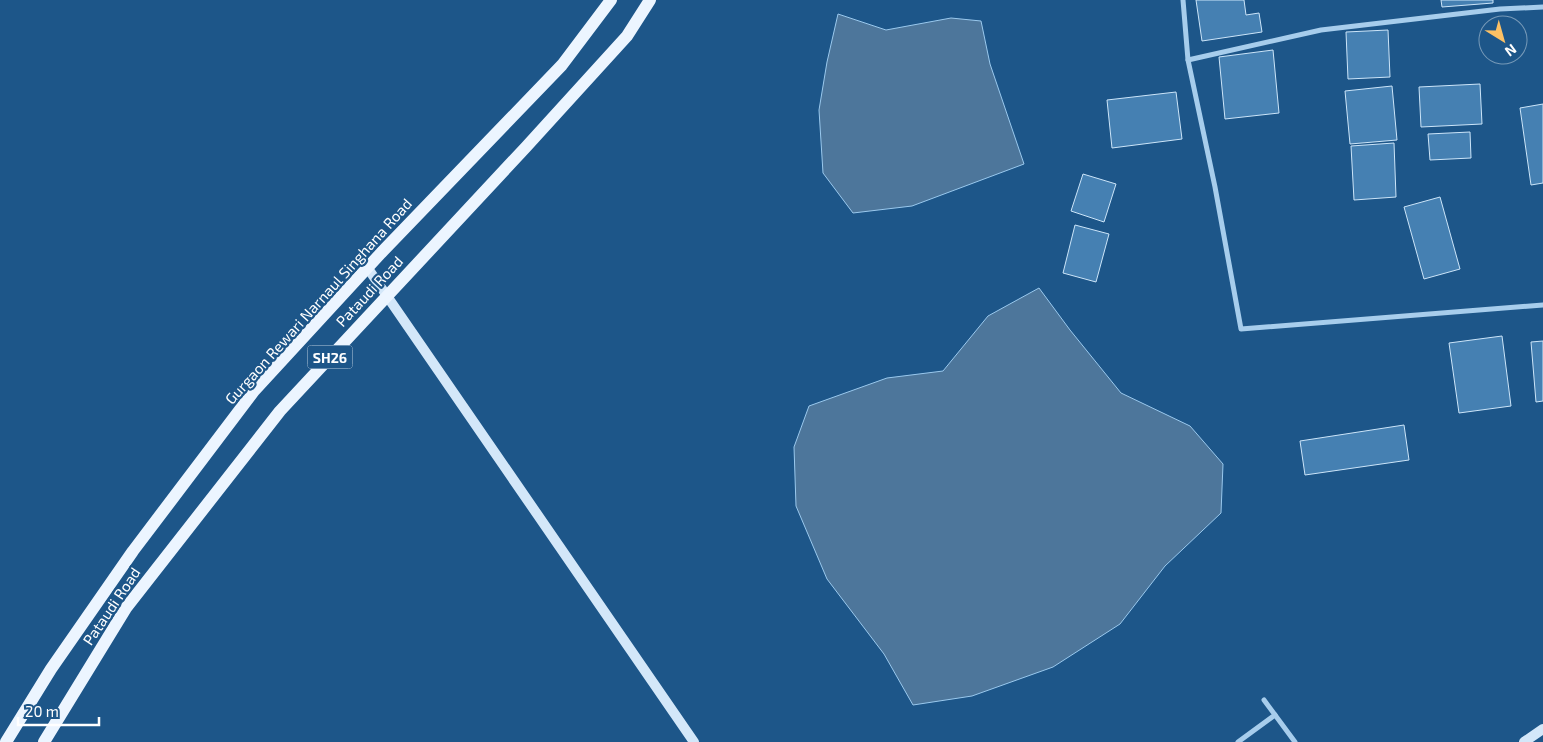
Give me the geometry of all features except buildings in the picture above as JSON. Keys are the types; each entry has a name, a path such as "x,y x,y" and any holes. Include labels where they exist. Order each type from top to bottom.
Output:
{"main road":[{"name":"Gurgaon Rewari Narnaul Singhana Road","path":"6,742 51,669 133,551 254,391 367,267 562,65 611,0"},
{"name":"Pataudi Road","path":"44,742 126,608 280,411 526,148 626,36 650,0"}],"street":[{"path":"1182,0 1188,60 1215,188 1241,329 1543,305"},
{"path":"1188,60 1321,30 1500,9 1543,7"},
{"path":"367,267 694,742"},
{"path":"1264,700 1295,742"},
{"path":"1238,742 1275,715"},
{"path":"1524,742 1543,729"}],"water":[{"path":"838,14 886,30 951,18 981,21 990,64 1024,164 912,206 853,213 823,173 819,110"},
{"path":"1039,288 1121,393 1190,426 1223,464 1221,513 1165,566 1120,624 1053,667 972,696 913,705 884,654 827,579 796,506 794,447 809,406 887,378 943,371 988,316"}]}
